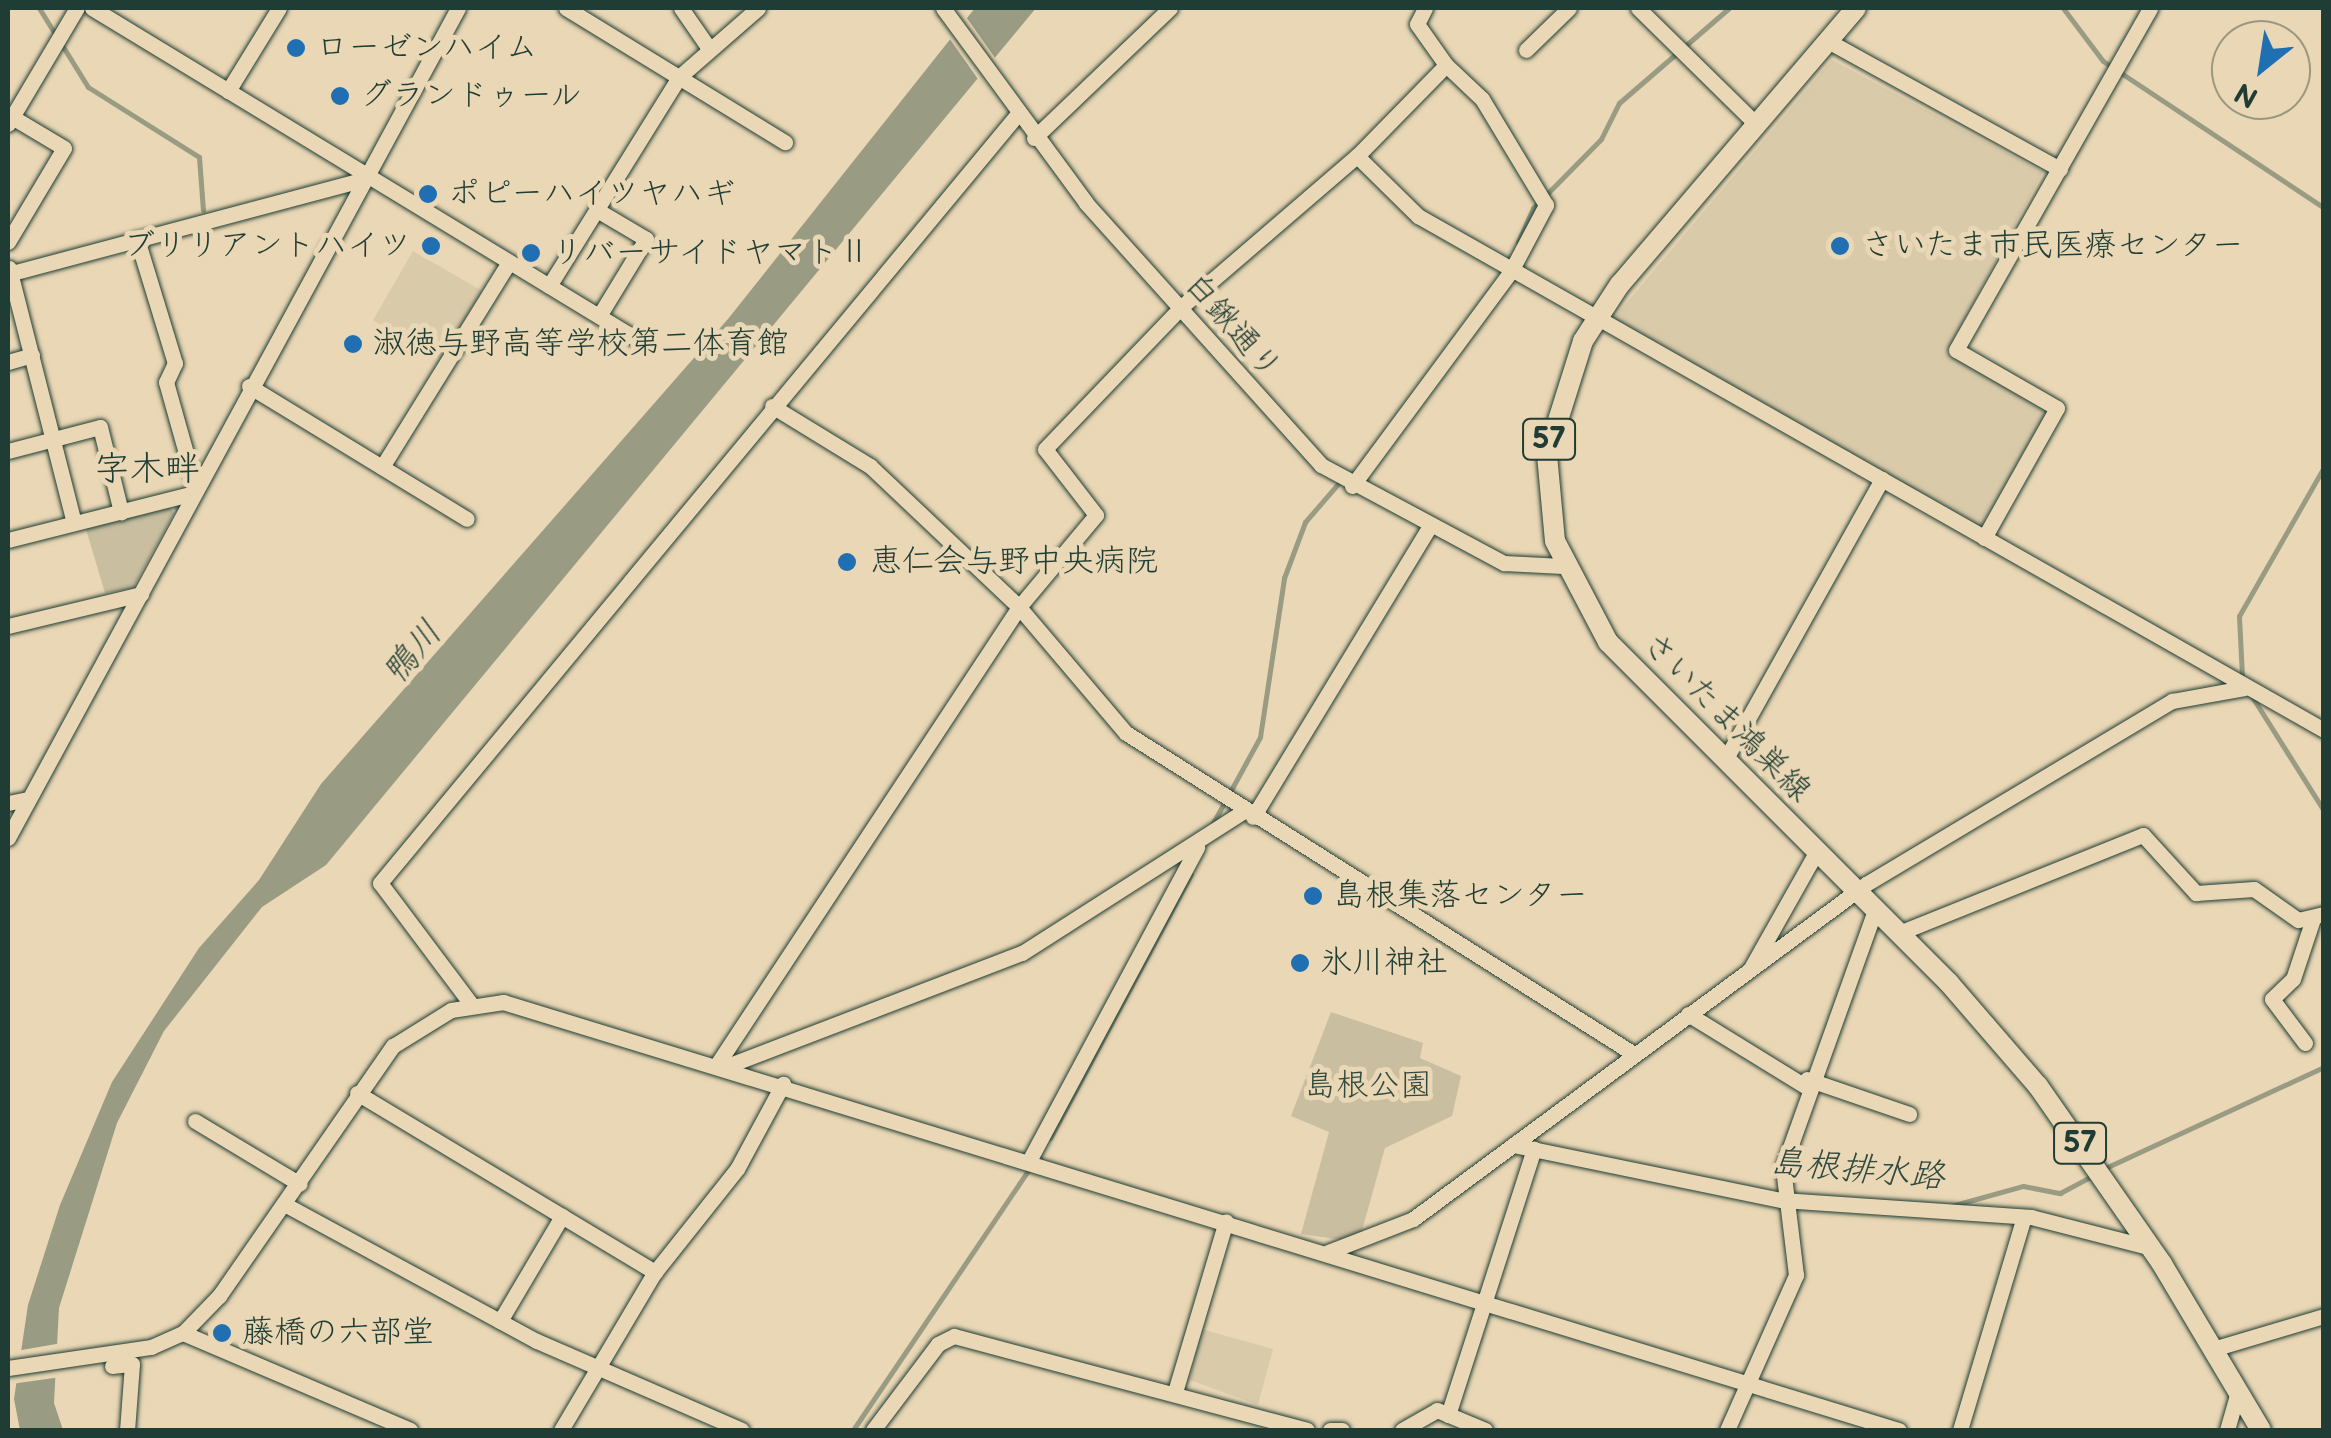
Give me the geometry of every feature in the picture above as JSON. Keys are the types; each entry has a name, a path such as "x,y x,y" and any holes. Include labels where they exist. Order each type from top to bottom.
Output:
{"main road":[{"name":"さいたま鴻巣線","path":"1856,8 1596,318 1560,392 1547,455 1546,505 1564,566 1608,642 1899,933 2038,1086 2152,1248 2261,1430"}],"street":[{"path":"8,242 64,148 10,116 78,8"},
{"path":"92,8 363,178 638,340"},
{"path":"228,91 279,8"},
{"path":"8,838 249,386 458,8"},
{"path":"566,8 785,142"},
{"path":"681,8 708,46"},
{"path":"549,286 679,77 708,46 758,8"},
{"name":"白鍬通り","path":"943,8 1034,138 1180,308 1345,481 1504,564 1564,566"},
{"path":"1034,138 1170,8"},
{"path":"1345,481 1511,271 1546,205 1482,99 1446,65 1417,24 1424,8"},
{"path":"1526,50 1569,8"},
{"path":"1638,8 1758,126"},
{"path":"1984,538 2057,408 1956,350 2150,8"},
{"path":"1828,41 2060,169"},
{"path":"723,1065 1019,607 1096,515 1044,450 1180,308 1357,156 1446,65"},
{"path":"471,1004 380,884 1014,110"},
{"path":"1357,156 1418,216 2324,730"},
{"path":"74,524 9,270 363,178"},
{"path":"597,210 646,239 599,316"},
{"path":"137,239 175,363 166,382 195,491"},
{"path":"382,468 510,262"},
{"path":"8,362 32,355"},
{"path":"249,386 467,519"},
{"path":"772,406 870,466 1019,607 1126,733 1248,814 1634,1054"},
{"path":"8,451 100,427 121,512"},
{"path":"1725,760 1882,479"},
{"path":"8,540 195,491"},
{"path":"723,1065 992,967 1248,814 1428,526"},
{"path":"8,626 141,594"},
{"path":"1325,1253 1379,1239 1855,891 2172,701 2244,688"},
{"path":"8,803 28,799"},
{"path":"1899,933 2143,835 2187,889 2254,889 2298,920 2318,916"},
{"path":"1030,1159 1199,844"},
{"path":"1751,968 1816,851"},
{"path":"1726,1430 1796,1275 1782,1193 1806,1083 1875,910"},
{"path":"2305,1043 2272,999 2293,979 2318,916"},
{"path":"108,1360 183,1333 286,1205 357,1093 405,1035 471,1004 525,1006 1899,1430"},
{"path":"1688,1014 1806,1083 1909,1114"},
{"path":"561,1430 654,1272 736,1169 783,1084"},
{"path":"357,1093 654,1272"},
{"path":"196,1121 300,1184"},
{"path":"1513,1144 1782,1193 2024,1217 2152,1248"},
{"path":"1448,1415 1534,1149"},
{"path":"286,1205 500,1321 596,1368 742,1430"},
{"path":"500,1321 562,1216"},
{"path":"1960,1430 2024,1217"},
{"path":"1175,1392 1226,1222"},
{"path":"2213,1350 2324,1316"},
{"path":"183,1333 410,1430"},
{"path":"873,1430 938,1344 954,1336 1306,1430"},
{"path":"8,1368 108,1360 132,1364 127,1430"},
{"path":"2226,1430 2238,1392"},
{"path":"1402,1430 1420,1416 1448,1415 1485,1430"},
{"path":"1330,1430 1342,1430"}],"shaded area":[{"path":"975,8 1036,8 326,865 262,907 164,1031 117,1123 59,1308 54,1403 63,1430 20,1430 14,1399 28,1305 60,1205 112,1082 199,948 259,880 321,784 728,319"},
{"name":"さいたま市民医療センター","path":"1832,60 2043,172 1947,352 2049,411 1980,528 1613,319"},
{"path":"413,251 483,292 443,361 373,320"},
{"path":"1201,1329 1273,1349 1258,1405 1190,1380"}],"green space":[{"path":"167,504 174,513 133,588 105,593 85,526"},
{"name":"島根公園","path":"1331,1012 1423,1043 1420,1058 1461,1076 1452,1116 1385,1148 1361,1234 1343,1240 1301,1234 1329,1132 1291,1116"}],"pier":[{"path":"964,14 998,62 980,82 947,35"},
{"path":"62,1343 61,1377 11,1384 16,1351"}],"waterway":[{"path":"39,8 88,87 199,157 203,210"},
{"path":"1518,242 1533,208 1601,139 1619,103 1729,8"},
{"name":"島根排水路","path":"2063,8 2103,61 2324,208"},
{"name":"島根排水路","path":"2242,676 2239,616 2324,467"},
{"path":"1213,823 1260,737 1284,578 1305,522 1343,478"},
{"name":"島根排水路","path":"2251,695 2324,811"},
{"path":"1050,1138 1191,874"},
{"name":"島根排水路","path":"2101,1170 2324,1067"},
{"path":"853,1430 1030,1168"},
{"name":"島根排水路","path":"1951,1206 2023,1186 2060,1193 2092,1176"}],"place":[{"name":"ローゼンハイム","path":"296,48"},
{"name":"グランドゥール","path":"340,96"},
{"name":"ポピーハイツヤハギ","path":"428,194"},
{"name":"ブリリアントハイツ","path":"431,246"},
{"name":"さいたま市民医療センター","path":"1840,246"},
{"name":"リバーサイドヤマトⅡ","path":"531,253"},
{"name":"淑徳与野高等学校第二体育館","path":"353,344"},
{"name":"恵仁会与野中央病院","path":"847,562"},
{"name":"島根集落センター","path":"1313,896"},
{"name":"氷川神社","path":"1300,963"},
{"name":"藤橋の六部堂","path":"222,1333"}],"district":[{"name":"字木畔","path":"147,470"}],"water label":[{"name":"鴨川","path":"413,653"}]}
